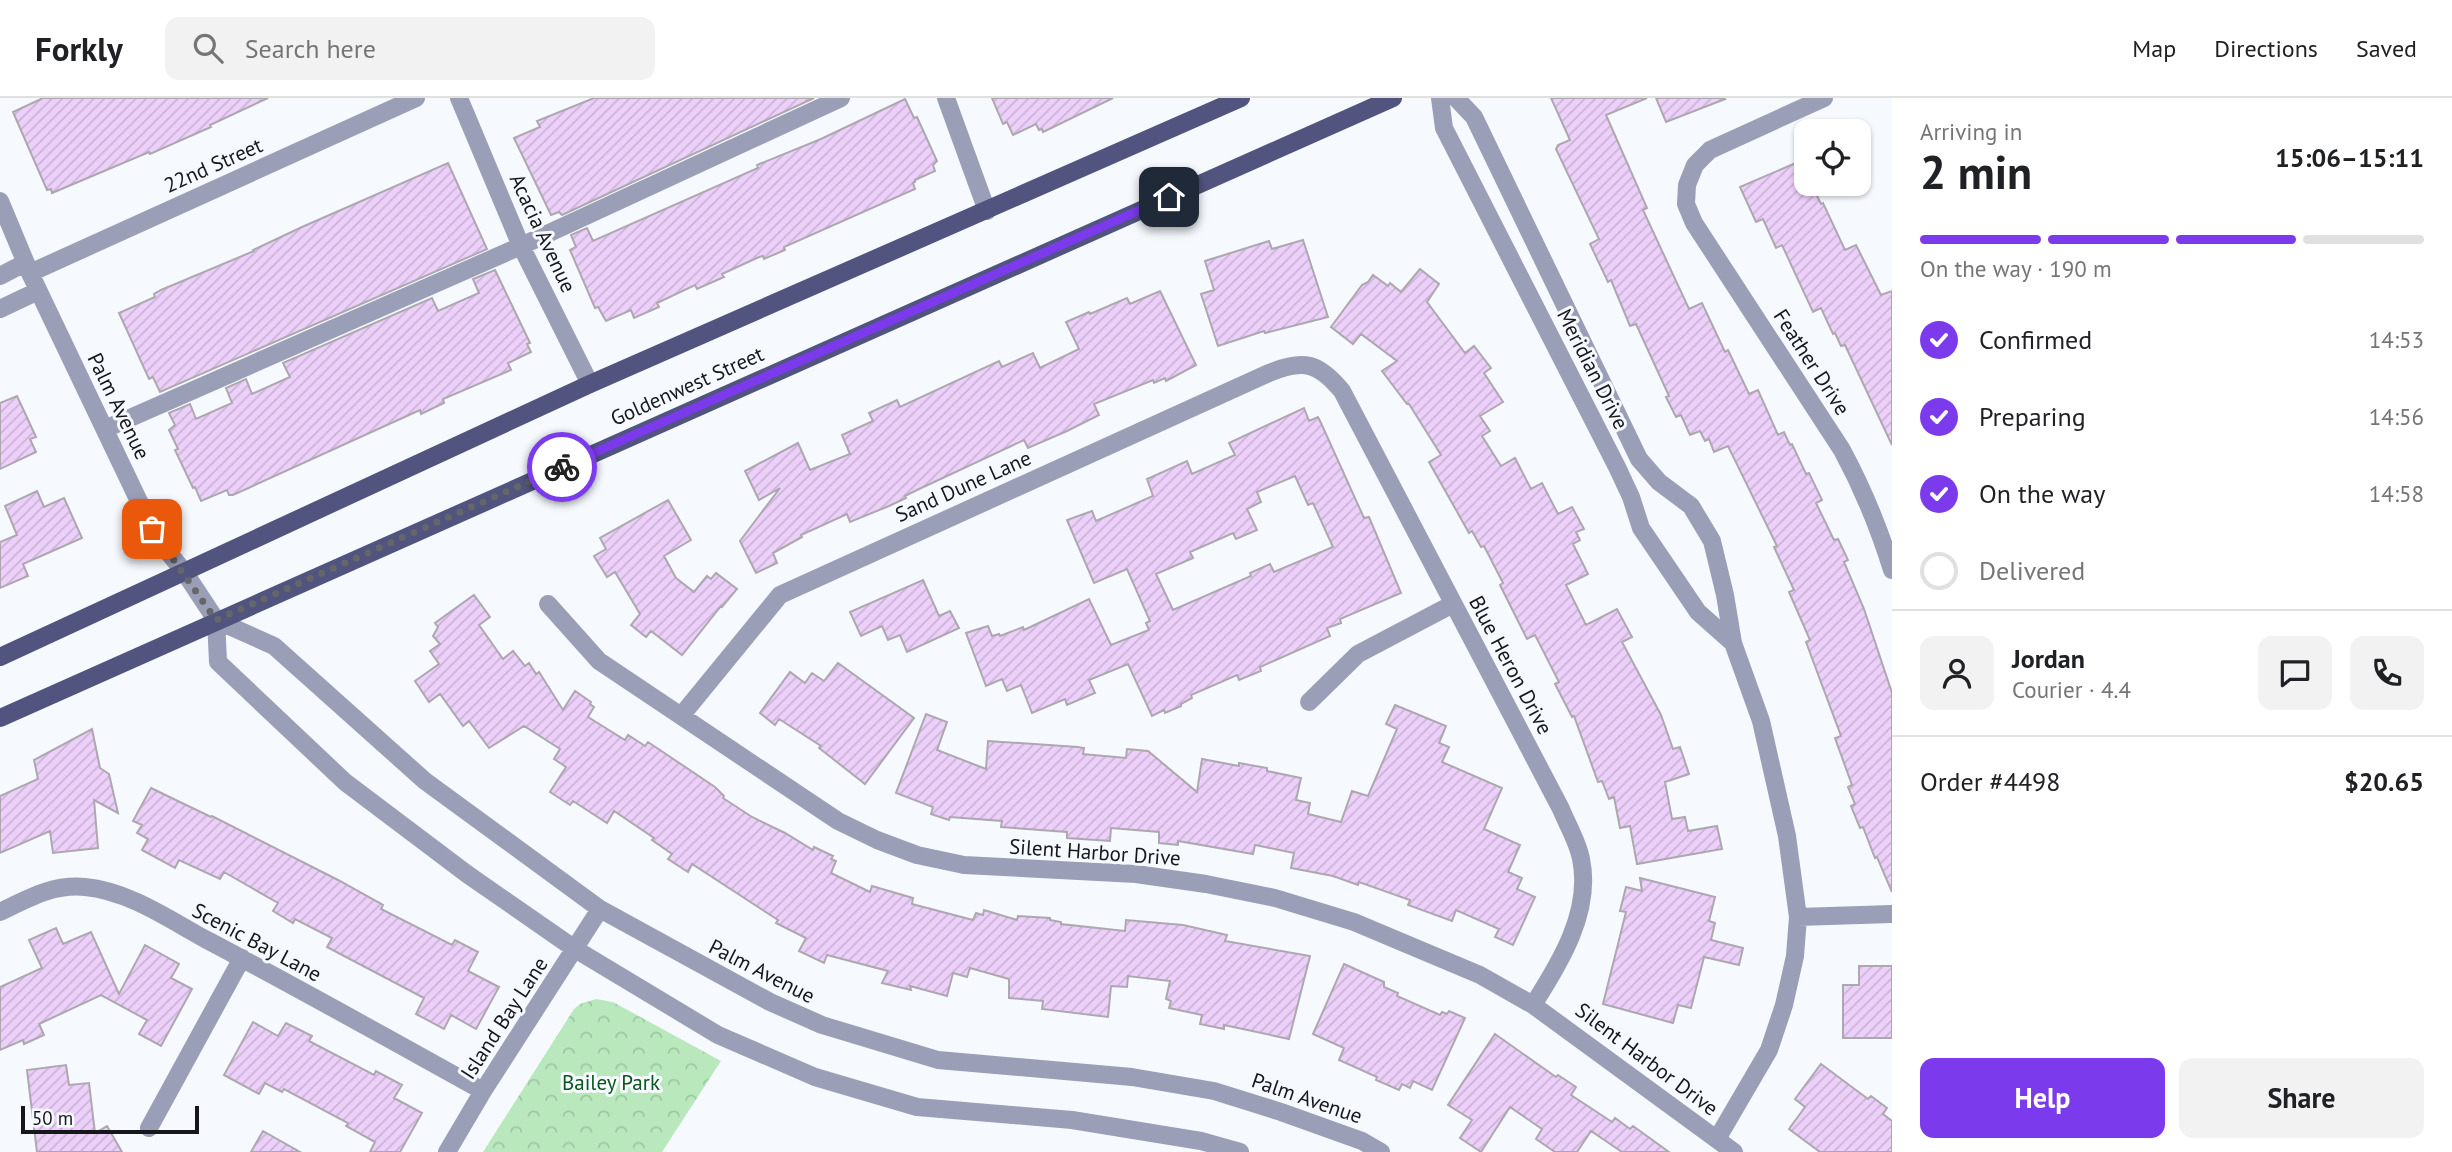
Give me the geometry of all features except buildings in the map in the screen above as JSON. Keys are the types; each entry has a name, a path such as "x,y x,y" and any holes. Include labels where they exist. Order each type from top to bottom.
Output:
{"main road":[{"name":"Goldenwest Street","path":"0,657 590,384 1241,98"},
{"name":"Goldenwest Street","path":"0,718 1393,98"}],"street":[{"name":"22nd Street","path":"0,276 28,268 416,98"},
{"name":"Acacia Avenue","path":"459,98 521,246 590,384"},
{"path":"105,429 521,246 841,98"},
{"path":"946,98 987,211"},
{"name":"Meridian Drive","path":"1440,98 1444,128 1617,467 1641,528 1698,612 1732,643"},
{"name":"Meridian Drive","path":"1456,98 1474,117 1639,459 1660,482 1691,506 1712,541 1726,595 1732,643 1761,721 1787,836 1798,917 1795,957 1769,1049 1717,1139"},
{"name":"Feather Drive","path":"1825,98 1710,150 1695,165 1687,185 1686,204 1694,223 1842,450 1862,488 1892,570"},
{"name":"Palm Avenue","path":"0,201 38,291 156,537 185,573 216,620 274,646 425,781 600,909 770,1002 822,1025 878,1044 938,1060 1132,1077 1214,1091 1362,1141 1381,1152"},
{"path":"0,309 38,291"},
{"name":"Sand Dune Lane","path":"681,716 780,595 1269,373 1290,364 1310,366"},
{"name":"Blue Heron Drive","path":"1310,366 1328,376 1342,391 1560,808 1581,858 1582,888 1572,936 1532,1005"},
{"name":"Silent Harbor Drive","path":"548,604 599,662 838,821 877,840 917,855 964,866 1136,874 1206,884 1275,898 1354,922 1480,975 1532,1005 1734,1152"},
{"path":"1309,702 1359,654 1453,604"},
{"path":"216,620 218,662 345,782 467,874 575,949 718,1035 815,1077 917,1107 1072,1120 1201,1141 1240,1152"},
{"name":"Scenic Bay Lane","path":"0,912 37,894 63,886 89,887 116,894 242,958 483,1091"},
{"name":"Island Bay Lane","path":"447,1152 600,909"},
{"path":"1798,917 1892,914"},
{"path":"149,1128 242,958"}],"green space":[{"name":"Bailey Park","path":"596,999 613,1002 721,1061 662,1152 483,1152 574,1009"}],"way so far":[{"path":"152,529 216,620 562,467"}],"route":[{"path":"562,467 1169,197"}]}
